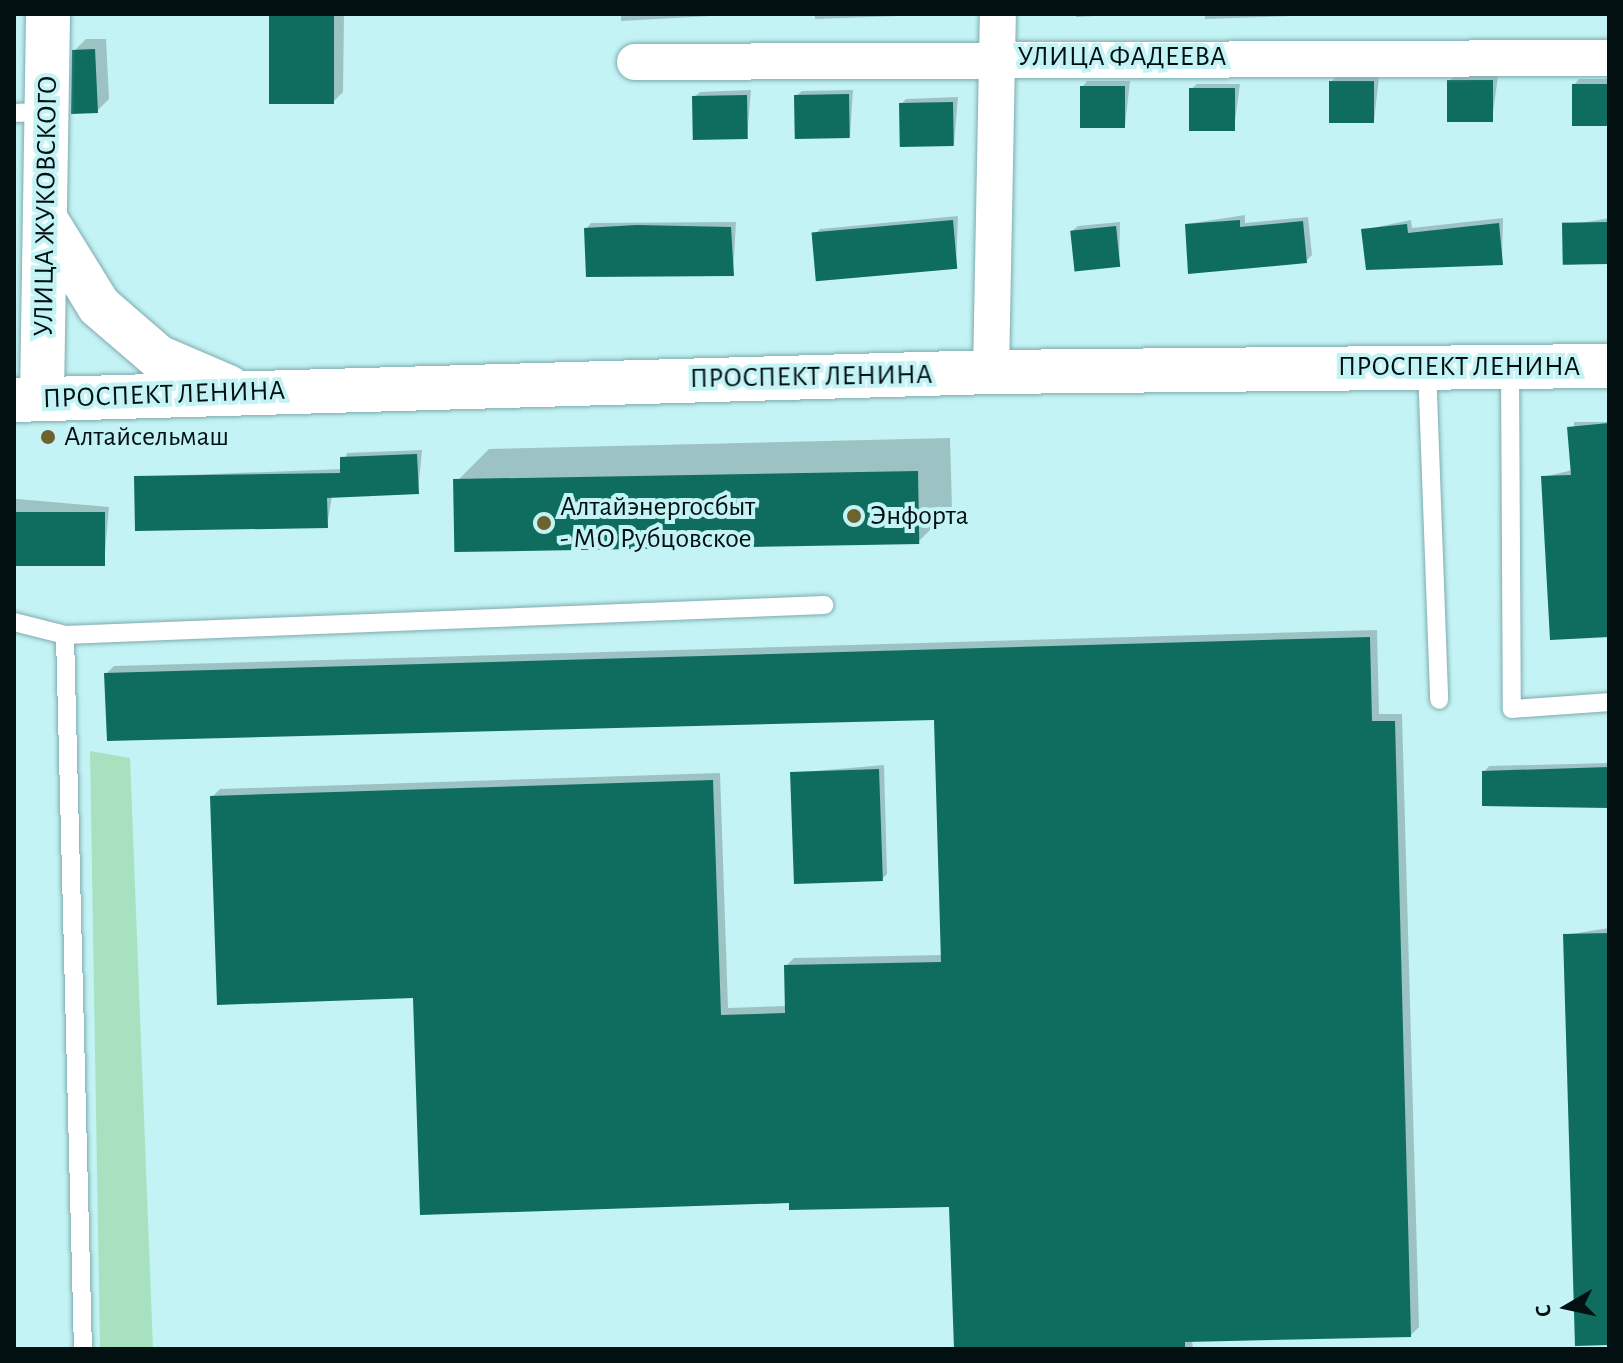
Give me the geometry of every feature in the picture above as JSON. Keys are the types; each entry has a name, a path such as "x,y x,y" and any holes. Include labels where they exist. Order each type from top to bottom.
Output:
{"street":[{"name":"УЛИЦА ЖУКОВСКОГО","path":"28,399 49,225 30,113 48,14"},
{"path":"991,372 998,14"},
{"name":"УЛИЦА ФАДЕЕВА","path":"635,62 997,57 1609,58"},
{"path":"14,290 49,225"},
{"path":"49,225 99,306 158,357 239,391"},
{"name":"ПРОСПЕКТ ЛЕНИНА","path":"28,399 991,372 1609,366"}],"lane":[{"path":"1510,366 1512,709 1609,702"},
{"path":"1427,367 1439,700"},
{"path":"14,622 65,635 824,605"},
{"path":"65,635 83,1349"}],"green space":[{"path":"90,751 130,758 153,1349 100,1349"}],"building":[{"path":"269,14 334,14 334,104 269,104"},
{"path":"95,49 98,113 71,114 72,50"},
{"path":"1447,80 1493,80 1493,122 1447,122"},
{"path":"1329,81 1374,81 1374,123 1329,123"},
{"path":"1572,84 1609,84 1609,126 1572,126"},
{"path":"1080,86 1125,86 1125,128 1080,128"},
{"path":"1189,88 1235,88 1235,131 1189,131"},
{"path":"849,94 850,138 795,139 794,95"},
{"path":"747,95 748,139 693,140 692,96"},
{"path":"953,102 954,146 900,147 899,103"},
{"path":"953,220 957,269 816,281 812,232"},
{"path":"1240,220 1240,227 1303,221 1307,263 1188,274 1185,224"},
{"path":"1608,222 1609,264 1563,265 1562,223"},
{"path":"1499,223 1503,265 1366,270 1361,229 1407,224 1408,233"},
{"path":"637,225 731,227 734,276 586,277 584,228"},
{"path":"1116,226 1120,267 1075,272 1070,231"},
{"path":"1609,423 1609,637 1550,640 1541,476 1571,475 1567,427"},
{"path":"417,454 419,494 327,498 328,528 135,531 134,476 340,473 340,457"},
{"path":"918,471 919,544 454,552 453,479"},
{"path":"14,512 105,512 105,566 14,566"},
{"path":"1370,637 1372,721 1395,721 1411,1337 1185,1342 1185,1349 954,1349 949,1207 789,1210 789,1203 420,1215 413,998 217,1005 210,796 713,780 721,1015 785,1013 784,965 941,962 934,720 107,741 104,673"},
{"path":"1609,767 1609,808 1482,806 1482,771"},
{"path":"879,769 883,881 794,884 790,772"},
{"path":"1609,933 1609,1345 1575,1346 1563,934"}],"place":[{"name":"Алтайсельмаш","path":"48,437"},
{"name":"Энфорта","path":"854,516"},
{"name":"Алтайэнергосбыт - МО Рубцовское","path":"544,523"}]}
